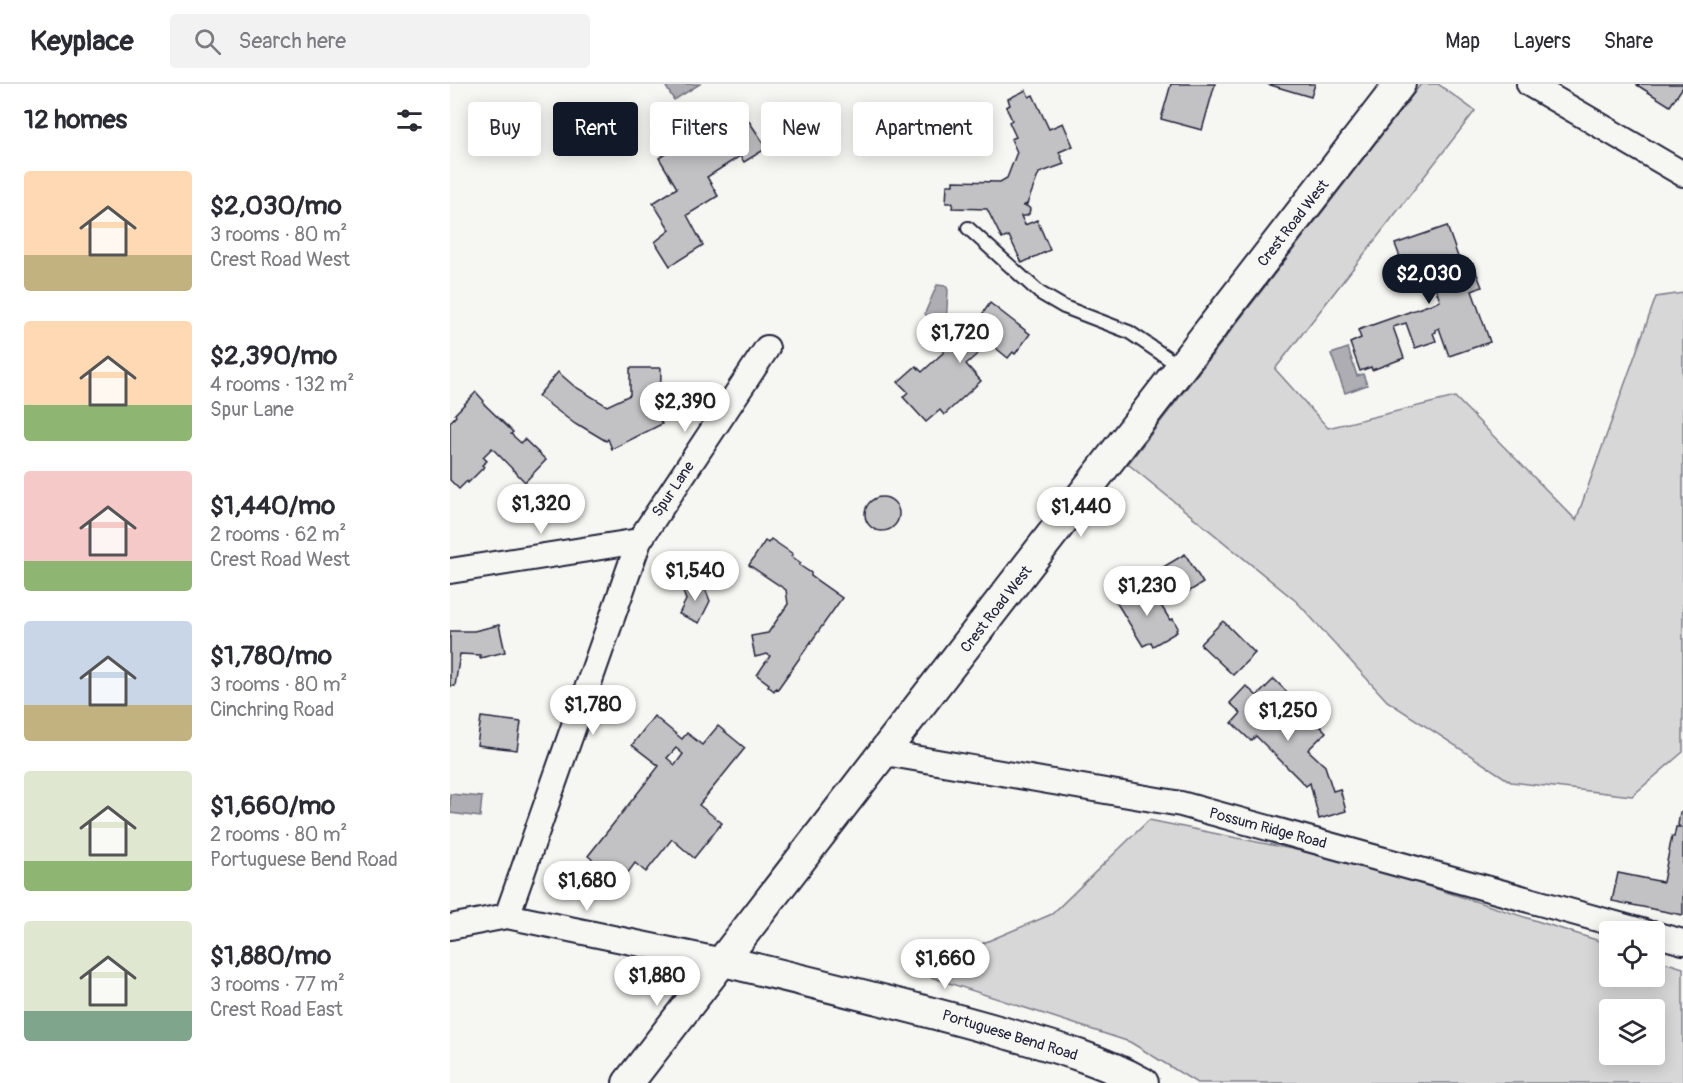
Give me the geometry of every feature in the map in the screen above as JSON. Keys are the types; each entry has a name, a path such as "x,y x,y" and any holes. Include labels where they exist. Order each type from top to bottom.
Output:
{"street":[{"name":"Crest Road West","path":"628,1083 1400,84"},
{"path":"1529,84 1683,174"},
{"name":"Spur Lane","path":"507,916 639,541 767,348"},
{"path":"450,571 639,541"},
{"name":"Possum Ridge Road","path":"885,753 1181,804 1605,921"},
{"name":"Portuguese Bend Road","path":"450,927 507,916 723,961 938,1013 1032,1040 1116,1068 1143,1083"},
{"path":"1665,937 1683,942"}],"lane":[{"path":"968,228 1040,293 1064,307 1129,332 1182,367"}],"shaded area":[{"path":"671,84 700,84 674,100 666,87"},
{"path":"1421,84 1438,84 1475,111 1275,369 1328,428 1455,397 1576,520 1656,297 1683,293 1683,752 1632,796 1511,782 1387,701 1297,602 1128,464"},
{"path":"937,285 946,286 948,290 946,325 930,324 925,313"},
{"path":"1348,348 1357,376 1363,374 1367,385 1345,393 1331,354"},
{"path":"450,794 482,797 480,817 450,813"},
{"path":"1149,820 1346,860 1599,941 1599,987 1665,987 1665,962 1683,968 1683,1083 1197,1083 1130,1042 915,972 1052,914"}],"building":[{"path":"1171,84 1215,84 1202,130 1161,119"},
{"path":"1267,84 1315,84 1311,97"},
{"path":"1637,84 1683,84 1683,87 1670,106"},
{"path":"1026,90 1029,97 1033,95 1049,129 1063,123 1073,146 1059,152 1064,164 1039,173 1027,204 1023,206 1030,209 1029,214 1021,216 1025,225 1037,220 1050,250 1022,263 1009,236 1002,239 987,209 952,208 953,203 946,203 947,185 953,185 953,181 1000,182 1007,178 1017,152 1011,139 1016,137 1009,122 1012,120 1006,107 1010,105 1008,99"},
{"path":"749,121 761,139 761,152 744,162 740,156 749,156"},
{"path":"662,156 740,156 707,177 718,196 687,215 703,245 670,266 655,242 670,230 653,203 677,188 659,158"},
{"path":"1447,226 1462,268 1473,264 1482,287 1472,291 1490,342 1449,356 1439,328 1433,333 1436,341 1415,348 1406,323 1393,327 1404,358 1372,370 1371,367 1360,371 1350,343 1361,338 1358,330 1440,301 1432,278 1411,286 1395,244"},
{"path":"990,303 1030,334 1015,354 1013,352 1008,358 991,342 966,364 981,381 944,415 940,410 926,422 903,397 908,392 898,382 916,366 922,372 944,352 939,347 948,339 953,344 976,323"},
{"path":"630,368 661,368 660,420 662,424 612,449 608,439 606,441 575,424 538,396 558,372 574,386 607,406 630,395"},
{"path":"476,392 484,401 483,403 513,432 511,434 521,443 524,439 546,460 525,482 492,448 483,457 487,461 482,465 484,467 468,483 467,481 459,489 450,480 450,422"},
{"path":"882,497 894,502 899,514 894,526 882,531 870,526 865,514 870,502"},
{"path":"771,539 793,554 791,556 811,573 811,576 842,598 777,690 776,688 774,691 757,675 770,656 767,654 755,657 751,636 768,633 788,604 786,590 749,565 765,541 768,543"},
{"path":"1185,554 1203,583 1168,604 1150,575"},
{"path":"702,581 710,601 699,623 679,614 686,600 682,589"},
{"path":"1135,588 1140,596 1151,589 1170,620 1173,619 1178,628 1177,632 1153,646 1151,642 1143,646 1115,600"},
{"path":"1223,621 1255,653 1233,675 1200,644"},
{"path":"499,625 505,652 480,658 480,655 460,654 455,686 450,686 450,631 474,631"},
{"path":"1274,679 1293,698 1272,719 1286,733 1306,712 1326,732 1308,750 1325,766 1333,791 1340,789 1346,811 1319,819 1310,783 1306,786 1256,736 1251,741 1232,723 1241,713 1230,703 1246,686 1257,696"},
{"path":"654,716 682,739 687,733 702,745 718,726 745,748 699,805 722,823 694,858 672,839 646,872 635,863 621,882 588,856 659,766 632,745","holes":["676,748 683,754 675,765 667,758"]},
{"path":"481,717 521,722 517,750 477,745"},
{"path":"1683,811 1683,915 1612,901 1618,873 1663,882 1672,836 1674,837 1676,827 1680,827 1678,825 1680,812"}]}
